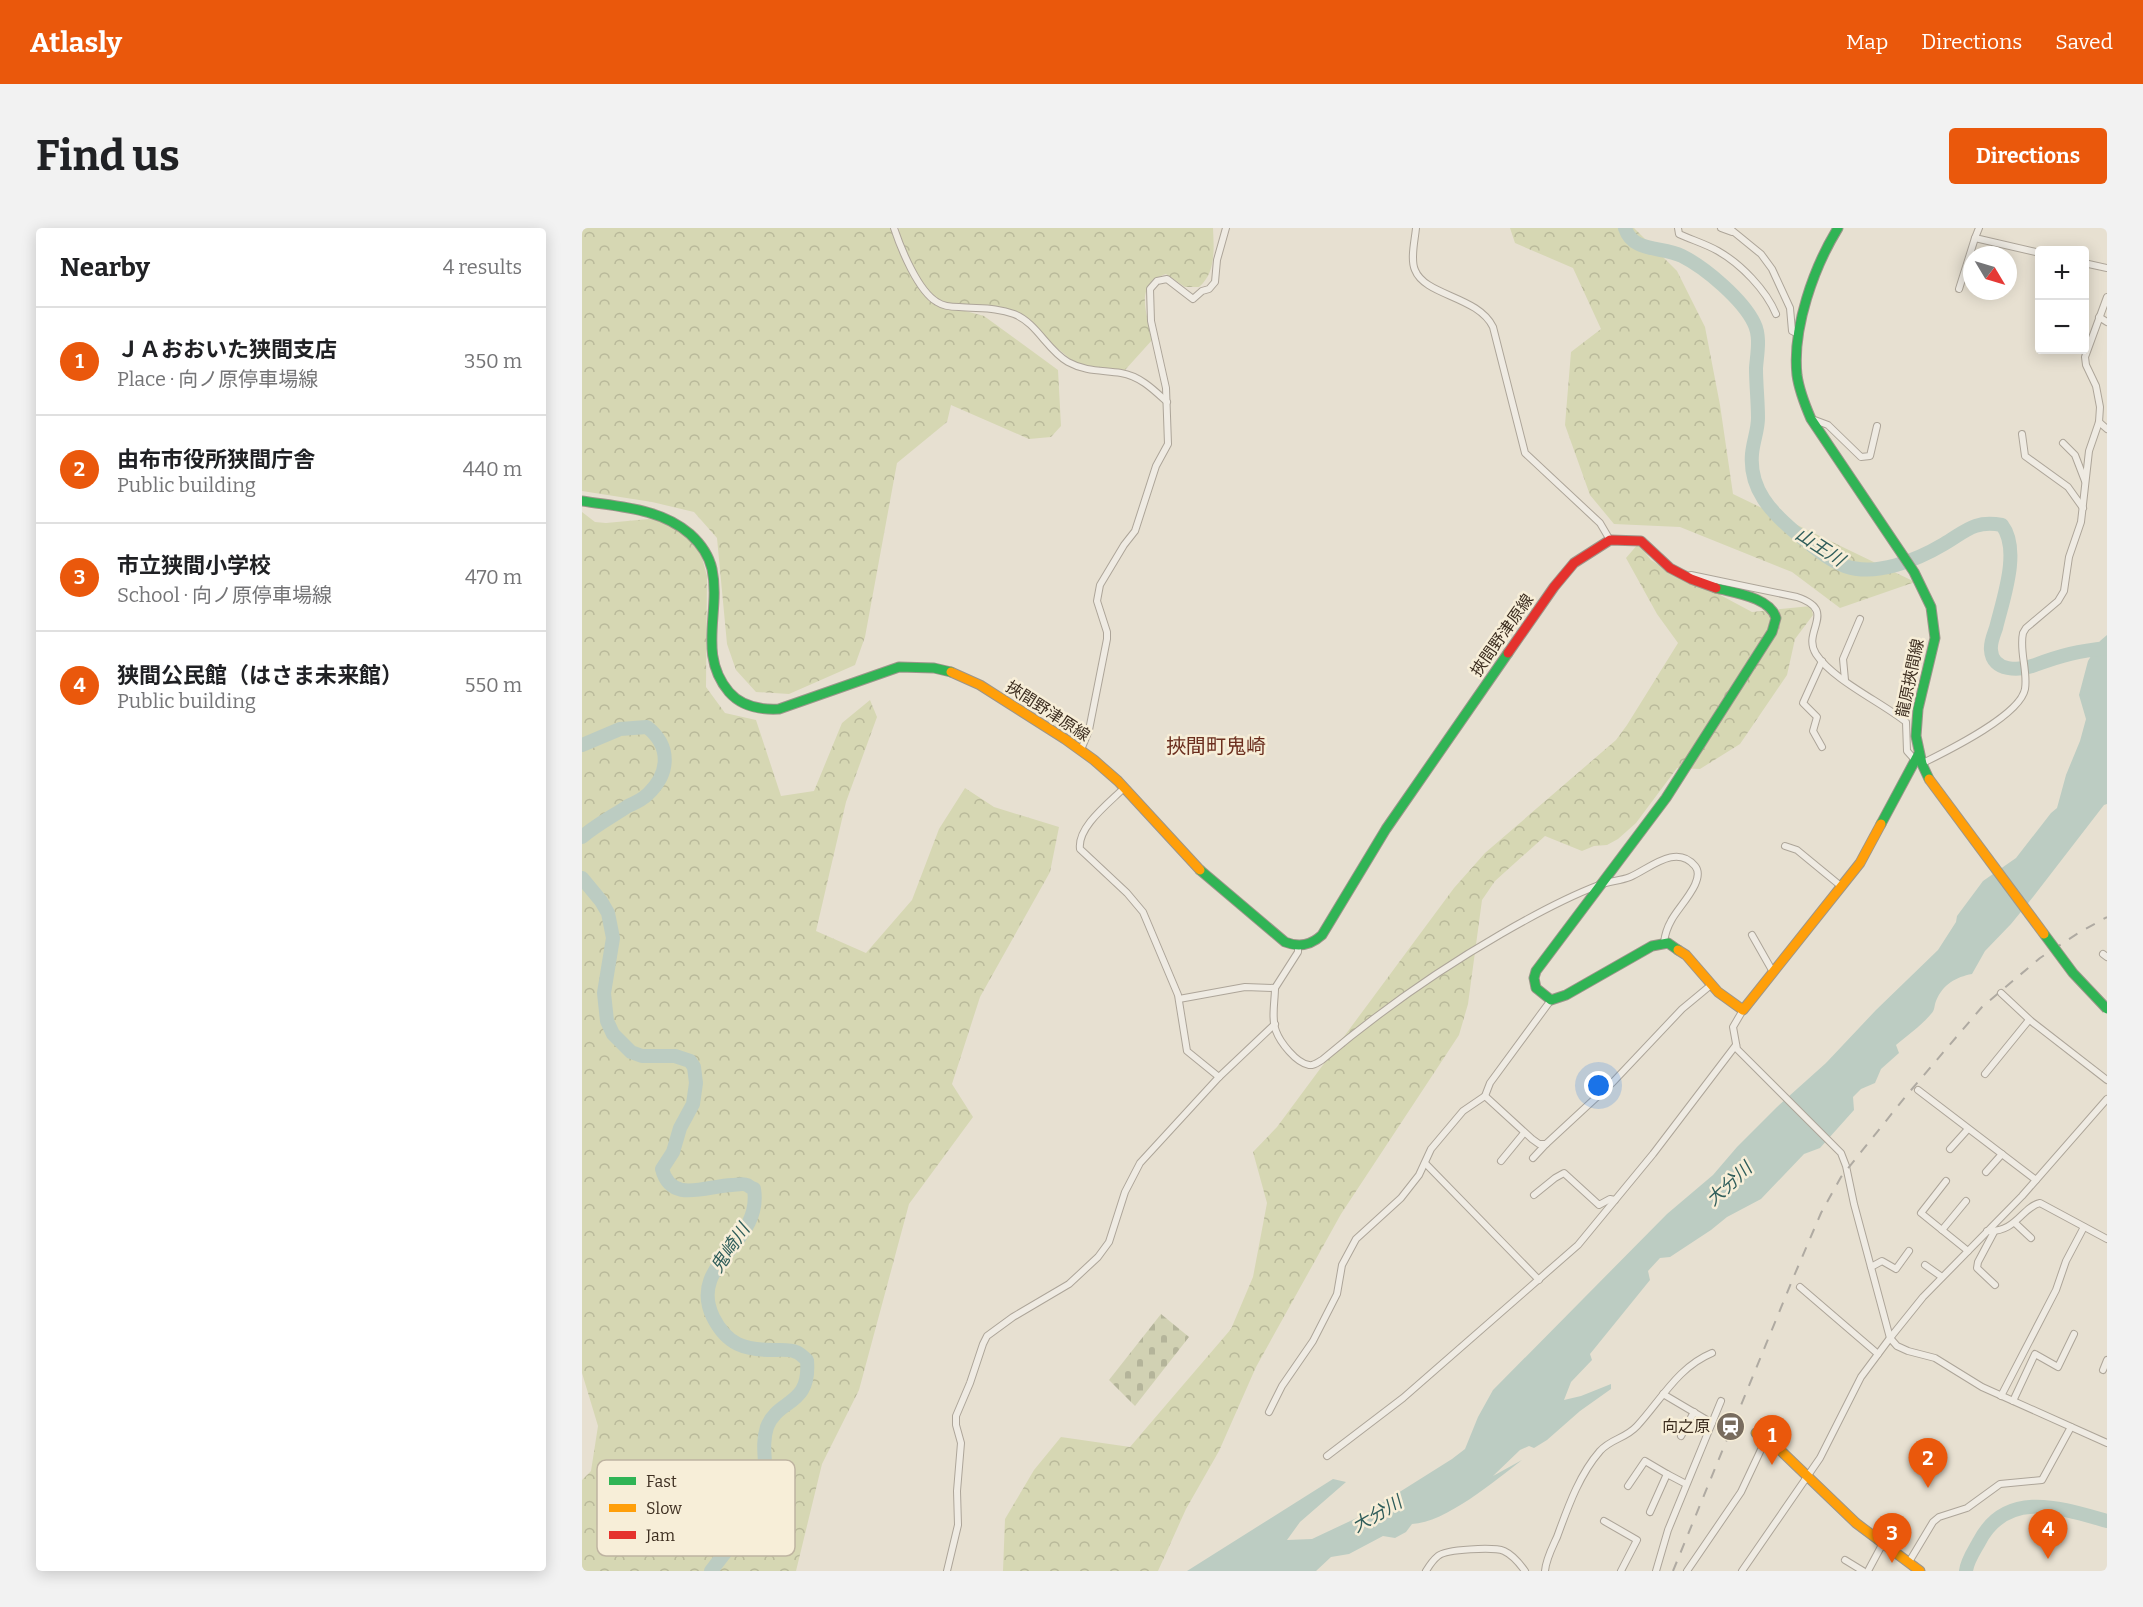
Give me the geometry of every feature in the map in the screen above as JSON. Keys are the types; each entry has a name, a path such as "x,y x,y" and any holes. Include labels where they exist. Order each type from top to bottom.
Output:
{"main road":[{"name":"龍原挾間線","path":"1838,228 1818,264 1798,334 1796,363 1798,382 1801,396 1811,419 1879,519 1918,579 1930,602 1935,632 1934,648 1916,722 1915,740 1918,760 1929,779 2073,973 2107,1010"},
{"name":"挾間野津原線","path":"582,501 663,517 684,529 700,546 710,563 713,578 713,664 725,689 747,707 760,710 778,709 889,670 908,667 934,668 958,674 980,685 1081,750 1124,788 1206,874 1280,939 1288,945 1298,946 1313,943 1322,935 1386,829 1563,575 1578,560 1610,540"},
{"path":"1610,540 1617,538 1641,541 1664,564 1682,574 1766,605 1775,613 1774,627 1684,773 1641,834 1600,884 1536,971 1534,978 1536,988 1551,1000 1566,995 1652,946 1664,942 1683,951 1711,985 1743,1010 1866,855 1918,760"},
{"path":"1756,1433 1766,1438 1856,1523 1920,1571"}],"street":[{"path":"894,228 909,264 925,293 938,304 995,309 1016,314 1067,362 1098,372 1122,373 1135,377 1168,402"},
{"path":"1081,750 1089,730 1107,639 1098,604 1098,592 1115,560 1135,531 1156,466 1168,444 1168,402 1164,374 1151,321 1150,289 1157,281 1167,279 1193,299 1202,291 1209,289 1216,281 1217,260 1226,228"},
{"path":"1416,228 1414,262 1419,277 1478,309 1493,327 1525,453 1600,523 1610,540"},
{"path":"1678,228 1679,234 1720,252 1738,266 1764,294 1776,314"},
{"path":"1721,228 1731,230 1761,254 1770,265 1790,308 1792,331 1798,334"},
{"path":"1959,289 1979,228"},
{"path":"1975,238 2035,252"},
{"path":"2089,264 2107,268"},
{"path":"1682,574 1797,597 1816,607 1813,645 1822,661 1845,680 1906,722 1907,751 1918,760 1976,735 2004,715 2022,696 2025,689 2022,637 2024,631 2058,601 2064,591 2069,557 2083,508 2090,451 2099,422 2099,399 2085,361 2107,298"},
{"path":"2099,317 2107,322"},
{"path":"1811,419 1828,425 1861,457 1870,456 1877,426"},
{"path":"2099,422 2107,429"},
{"path":"2022,435 2025,456 2068,487 2083,508"},
{"path":"2062,443 2075,455 2086,484"},
{"path":"1845,680 1843,659 1860,619"},
{"path":"1822,661 1803,703 1817,717 1813,730 1822,747"},
{"path":"1124,788 1085,828 1080,838 1080,849 1127,893 1143,912 1179,999 1187,1051 1219,1077"},
{"path":"1785,846 1797,850 1842,887"},
{"path":"1298,946 1298,952 1275,988 1275,1030 1294,1055 1308,1065 1313,1065 1408,992 1463,956 1537,913 1600,884 1628,878 1667,858 1684,858 1693,863 1698,870 1697,880 1671,920 1664,942"},
{"path":"1752,935 1773,972"},
{"path":"1533,1158 1545,1144 1613,1082 1682,1008 1711,985"},
{"path":"1179,999 1245,987 1275,988"},
{"path":"2001,993 2029,1020 2107,1080"},
{"path":"1269,1412 1282,1386 1313,1341 1337,1294 1342,1265 1356,1239 1401,1198 1419,1175 1431,1149 1444,1132 1463,1111 1485,1096 1490,1083 1551,1000"},
{"path":"1743,1010 1733,1027 1736,1045 1743,1056 1841,1153 1890,1338 1897,1346 1935,1358 1982,1387 2107,1443"},
{"path":"1985,1074 2029,1020"},
{"path":"947,1571 957,1534 957,1491 961,1443 956,1416 985,1340 1006,1322 1069,1284 1098,1257 1109,1242 1125,1192 1140,1163 1219,1077 1275,1024"},
{"path":"1327,1456 1403,1398 1578,1245 1616,1200 1736,1045"},
{"path":"1918,1090 2036,1180"},
{"path":"1485,1096 1524,1132 1539,1144 1545,1144"},
{"path":"1742,1571 1823,1451 1858,1382 1890,1338 1918,1302 1968,1251 1991,1232 2107,1099"},
{"path":"1950,1149 1968,1129"},
{"path":"1501,1161 1524,1132"},
{"path":"1986,1172 2002,1154"},
{"path":"1425,1163 1539,1280"},
{"path":"1534,1196 1564,1173 1599,1205 1610,1199 1616,1200"},
{"path":"1946,1181 1921,1213 1968,1251"},
{"path":"1942,1230 1966,1202"},
{"path":"1995,1285 1977,1268 1991,1232 2015,1223 2032,1206 2039,1203 2107,1239"},
{"path":"2015,1223 2031,1238"},
{"path":"2001,1396 2056,1290 2066,1261 2084,1227"},
{"path":"1871,1267 1882,1261 1896,1269 1909,1251"},
{"path":"1925,1265 1942,1277"},
{"path":"1800,1287 1878,1354"},
{"path":"2013,1401 2036,1354 2058,1366 2074,1334"},
{"path":"1545,1571 1580,1481 1599,1452 1611,1441 1628,1435 1691,1364 1712,1353"},
{"path":"2103,1370 2107,1360"},
{"path":"1663,1394 1712,1423"},
{"path":"1656,1571 1668,1530 1721,1401"},
{"path":"1681,1436 1694,1412"},
{"path":"1909,1562 1932,1522 1939,1517 1967,1508 2000,1484 2042,1480 2071,1427"},
{"path":"1687,1571 1741,1491 1766,1438"},
{"path":"1628,1486 1645,1461 1686,1484"},
{"path":"1650,1512 1667,1474"},
{"path":"1604,1521 1637,1540 1621,1571"},
{"path":"1868,1571 1883,1543"},
{"path":"1426,1571 1438,1555 1448,1551 1503,1550 1525,1571"},
{"path":"1845,1560 1863,1571"}],"green space":[{"path":"582,228 895,228 900,236 899,228 1213,228 1213,252 1211,268 1205,281 1199,287 1185,287 1166,274 1149,285 1145,301 1153,339 1125,370 1080,367 1022,319 995,309 956,307 936,298 939,304 984,316 1058,370 1061,426 1051,437 1029,439 951,405 947,422 897,463 865,637 855,665 789,694 756,692 736,670 727,644 717,538 694,512 652,502 582,491"},
{"path":"1510,228 1634,228 1677,271 1705,327 1720,405 1733,494 1915,582 1840,608 1792,572 1680,527 1614,524 1590,495 1565,425 1571,352 1601,329 1573,268 1515,243"},
{"path":"582,512 595,522 649,519 671,524 687,537 701,554 707,576 706,687 725,713 756,720 781,796 814,791 842,723 870,700 877,717 846,802 816,931 866,953 912,900 939,829 965,788 994,807 1059,827 1050,872 980,997 952,1084 973,1117 909,1204 859,1390 822,1464 796,1571 582,1571 582,1480 591,1471 598,1426 582,1373"},
{"path":"1638,544 1651,560 1665,569 1696,582 1752,612 1811,606 1813,615 1795,639 1787,675 1740,744 1700,769 1677,768 1636,823 1618,839 1607,845 1594,846 1582,851 1545,836 1495,881 1482,900 1468,1004 1459,1035 1341,1214 1256,1367 1219,1451 1186,1509 1158,1571 1003,1571 1005,1519 1034,1470 1061,1437 1130,1447 1231,1329 1253,1277 1267,1203 1253,1152 1277,1127 1454,888 1485,853 1616,740 1678,643 1657,614 1626,558"},
{"path":"1161,1314 1189,1337 1135,1406 1109,1380"}],"water":[{"name":"大分川","path":"2107,635 2107,804 2011,924 1985,951 1972,974 1955,979 1946,986 1939,995 1932,1012 1896,1045 1899,1053 1881,1069 1875,1083 1861,1089 1853,1097 1854,1110 1820,1148 1804,1154 1761,1199 1727,1217 1670,1257 1660,1258 1648,1271 1650,1280 1590,1354 1592,1360 1571,1382 1564,1400 1611,1384 1611,1389 1580,1411 1547,1440 1534,1448 1529,1446 1520,1450 1493,1476 1522,1460 1470,1499 1439,1516 1412,1524 1406,1532 1395,1538 1383,1536 1349,1554 1331,1557 1316,1571 1187,1571 1333,1479 1346,1482 1300,1522 1287,1540 1312,1539 1363,1515 1465,1449 1478,1417 1493,1390 1667,1214 1713,1175 1777,1107 1826,1063 1938,950 1956,922 1957,916 1983,881 2016,858 2057,808 2086,719 2079,695 2088,661 2100,641"}],"waterway":[{"name":"山王川","path":"1625,228 1634,242 1682,256 1702,268 1733,295 1754,323 1758,340 1756,368 1758,418 1752,467 1758,489 1764,499 1787,525 1832,560 1857,569 1896,565 1933,550 1977,525 2002,525 2010,548 2010,561 2006,589 1991,644 1996,662 2001,666 2015,669 2070,654 2107,648"},
{"name":"鬼崎川","path":"582,745 620,729 647,727 660,743 665,760 664,769 648,794 582,837"},
{"name":"鬼崎川","path":"582,878 608,913 613,938 604,993 607,1021 613,1034 631,1052 642,1056 675,1056 690,1061 694,1067 696,1083 693,1104 680,1128 673,1152 662,1169 667,1180 681,1190 691,1191 742,1184 754,1189 754,1208 748,1225 717,1267 710,1282 708,1298 713,1317 724,1334 731,1340 754,1349 791,1350 807,1360 804,1386 793,1400 778,1411 767,1427 764,1443 765,1460"},
{"path":"1966,1571 1971,1556 1990,1525 2004,1515 2019,1509 2053,1508 2107,1521"},
{"name":"鬼崎川","path":"711,1571 723,1556"}],"railway":[{"path":"1673,1571 1794,1276 1821,1213 1841,1177 1982,1007 2040,958 2107,917"}],"traffic: fast":[{"path":"1838,228 1813,279 1801,318 1796,357 1797,375 1811,419 1914,572 1931,607 1935,638 1918,709 1916,736 1922,764 1929,779"},
{"path":"582,501 625,507 652,514 678,525 697,541 712,569 714,663 719,678 729,692 746,704 758,708 779,709 899,667 934,668 951,672"},
{"path":"1678,950 1668,943 1652,946 1566,995 1551,1000 1536,988 1534,978 1536,971 1666,798 1772,632 1776,618 1767,605 1750,597 1716,588"},
{"path":"1200,870 1285,942 1300,945 1318,938 1322,935 1386,829 1508,653"},
{"path":"1881,824 1918,755"},
{"path":"2044,934 2073,973 2107,1009"}],"traffic: slow":[{"path":"951,672 980,685 1094,760 1118,781 1200,870"},
{"path":"1929,779 2044,934"},
{"path":"1678,950 1686,955 1718,992 1743,1010 1860,863 1881,824"},
{"path":"1756,1433 1778,1448 1856,1523 1920,1571"}],"traffic: jam":[{"path":"1508,653 1554,587 1574,563 1610,540 1641,541 1670,568 1716,588"}],"place":[{"name":"向之原","path":"1731,1426"},
{"name":"ＪＡおおいた狭間支店","path":"1772,1465"},
{"name":"由布市役所狭間庁舎","path":"1928,1488"},
{"name":"狭間公民館（はさま未来館）","path":"2048,1559"},
{"name":"市立狭間小学校","path":"1892,1563"}],"district":[{"name":"挾間町鬼崎","path":"1216,746"}]}
